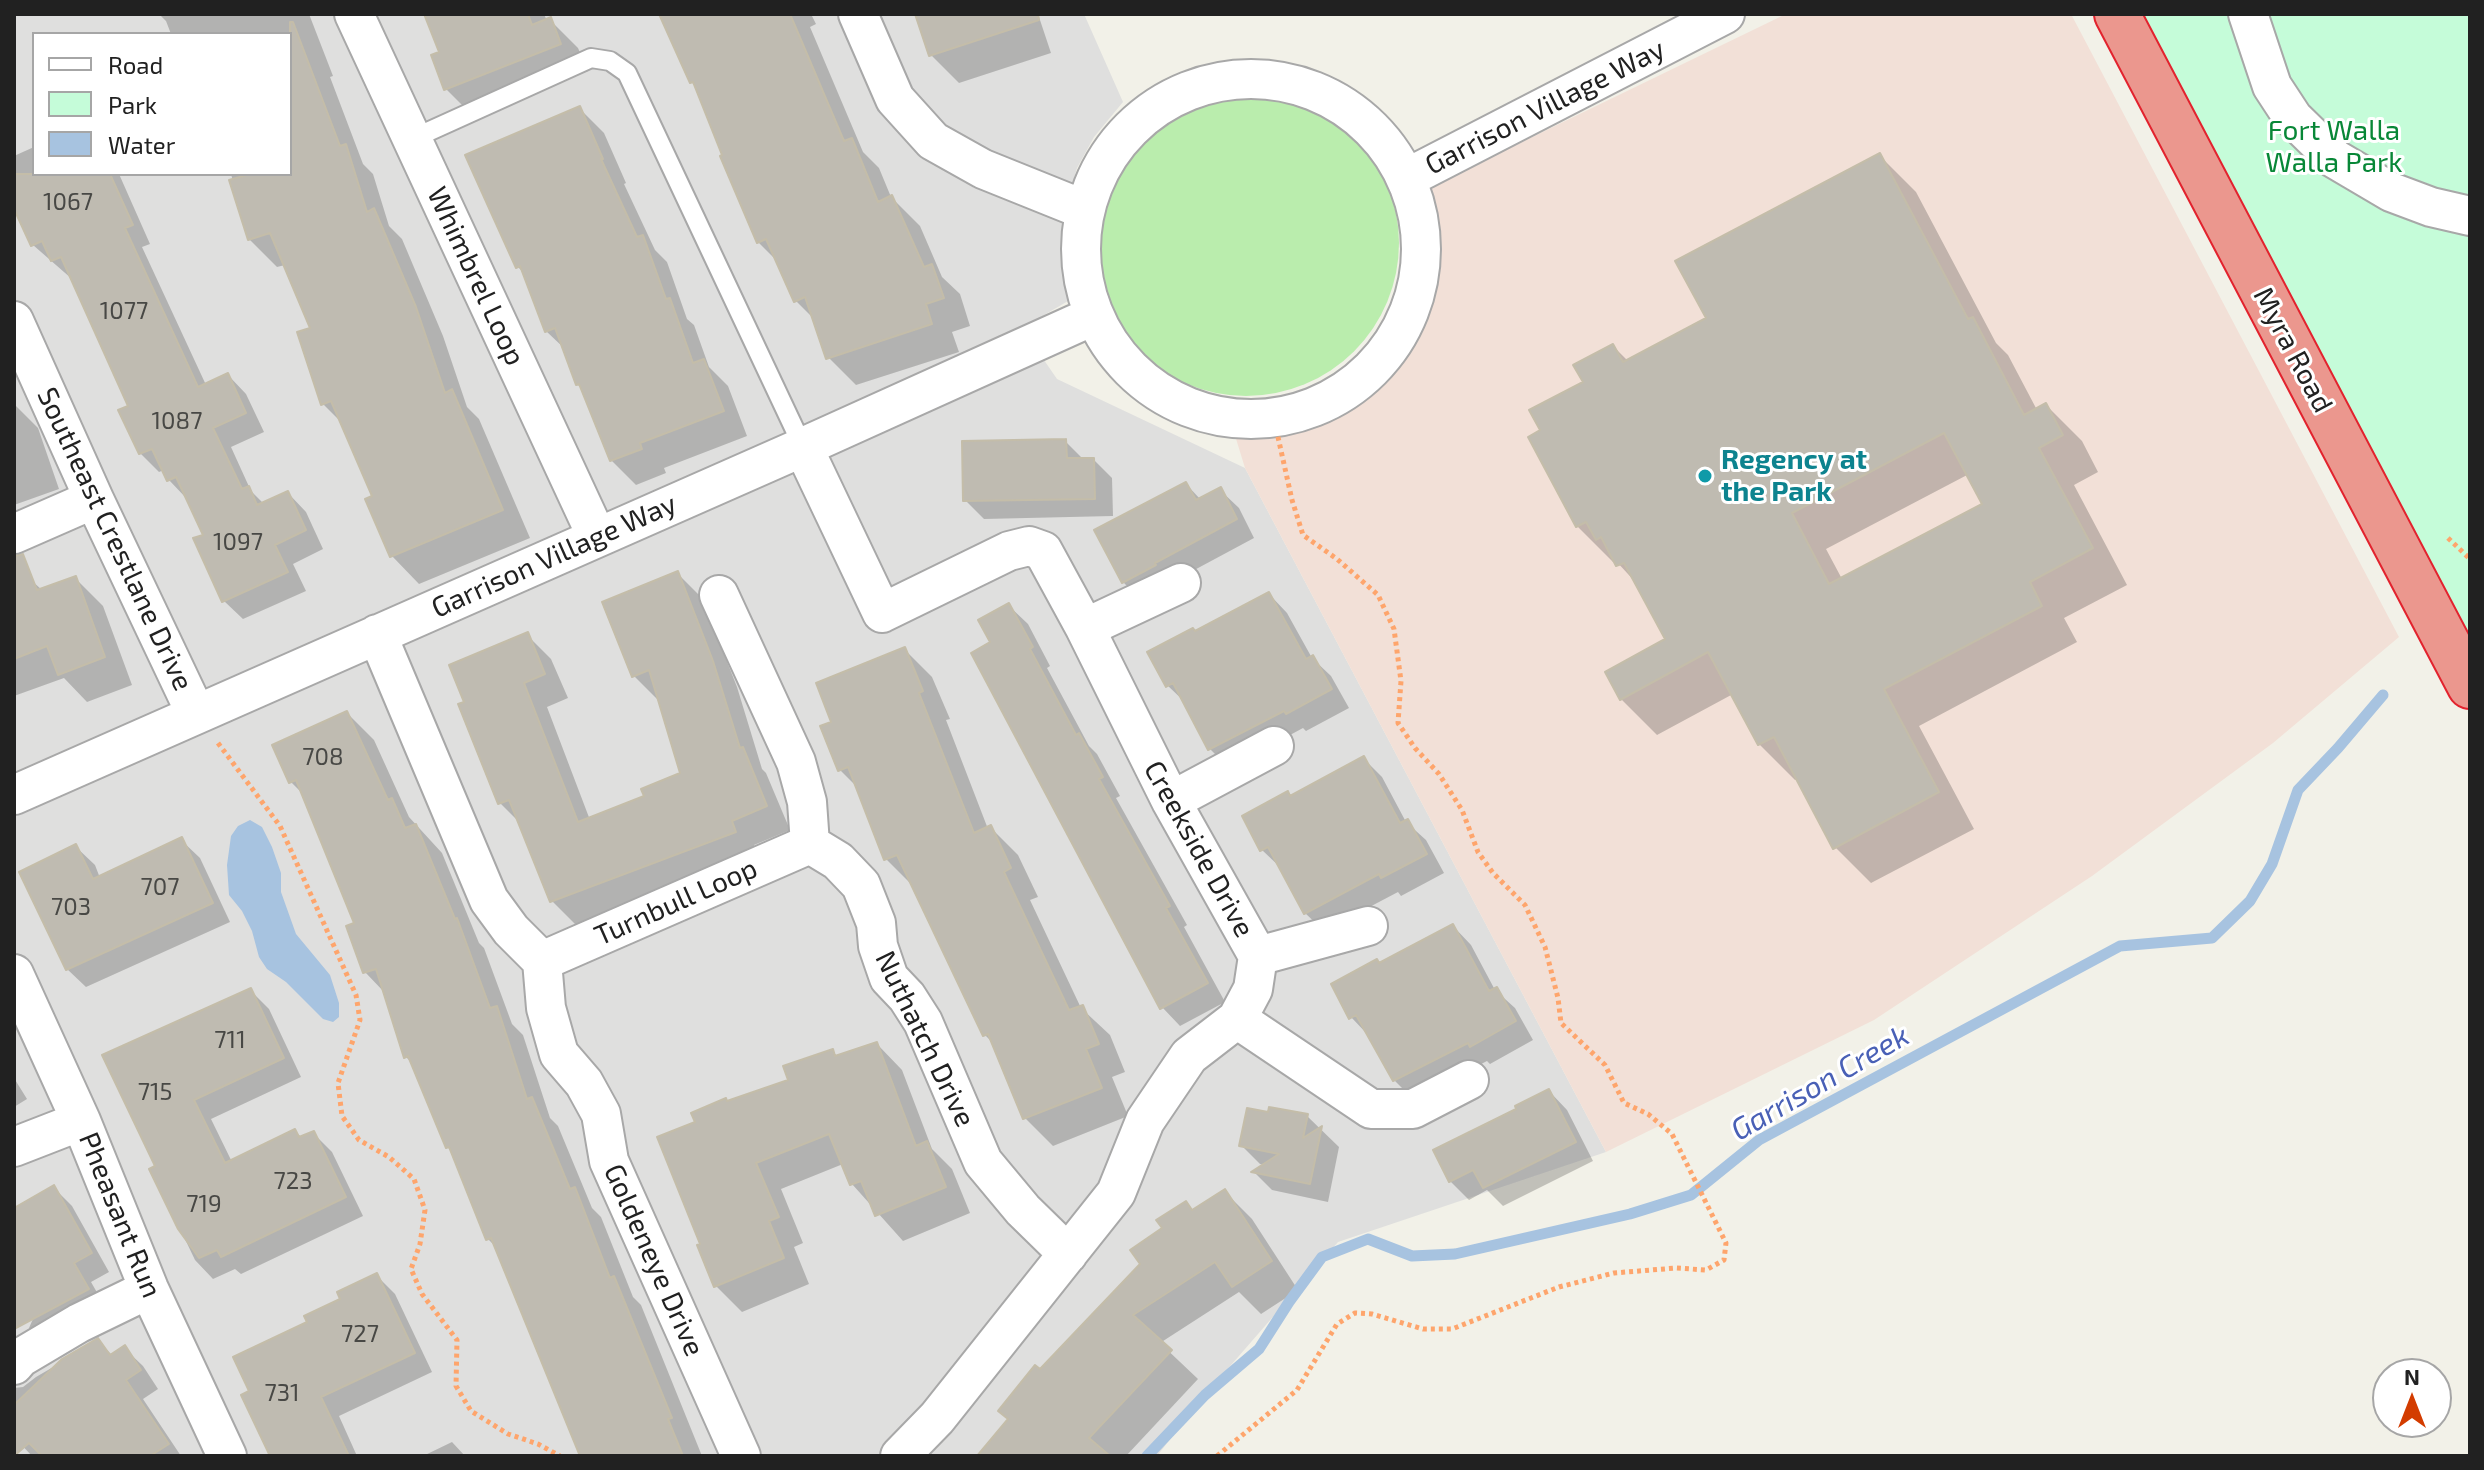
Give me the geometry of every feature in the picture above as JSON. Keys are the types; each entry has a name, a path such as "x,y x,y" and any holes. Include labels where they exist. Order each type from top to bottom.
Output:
{"highway":[{"name":"Myra Road","path":"2117,14 2470,686"}],"street":[{"name":"Whimbrel Loop","path":"354,14 597,537"},
{"path":"858,14 895,99 933,141 983,169 1085,210"},
{"name":"Garrison Village Way","path":"1407,178 1725,14"},
{"path":"2248,14 2272,86 2293,118 2335,159 2391,192 2431,207 2470,216"},
{"name":"Garrison Village Way","path":"1265,78 1311,88 1358,115 1390,148 1407,178 1421,227 1421,272 1405,324 1372,370 1345,392 1317,407 1274,419 1238,420 1185,407 1146,384 1110,347 1093,316 1081,270 1081,226 1091,187 1107,154 1133,125 1162,102 1210,83 1265,78"},
{"name":"Garrison Village Way","path":"14,795 1093,316"},
{"name":"Southeast Crestlane Drive","path":"14,321 196,714"},
{"name":"Creekside Drive","path":"803,447 882,613 1009,551 1029,546 1043,551 1171,801 1258,956 1253,989 1237,1019 1189,1056 1145,1121 1116,1193 937,1418 900,1456"},
{"path":"14,534 94,499"},
{"path":"1085,628 1181,583"},
{"path":"719,595 796,762 807,802 810,844"},
{"path":"377,634 489,900 511,930 542,961"},
{"path":"1171,801 1274,746"},
{"name":"Turnbull Loop","path":"542,961 810,844"},
{"name":"Nuthatch Drive","path":"810,844 838,861 861,885 876,923 878,946 889,978 907,997 923,1022 983,1162 1023,1210 1068,1254"},
{"path":"1258,956 1368,926"},
{"name":"Goldeneye Drive","path":"542,961 546,1008 559,1054 584,1083 601,1114 609,1161 741,1456"},
{"name":"Pheasant Run","path":"14,974 81,1121 149,1289 227,1456"},
{"path":"1237,1019 1371,1109 1413,1109 1469,1080"},
{"path":"14,1147 81,1121"},
{"path":"14,1365 20,1358 79,1323 149,1289"}],"lane":[{"path":"412,139 591,58 610,61 627,73 803,447"}],"path":[{"path":"1217,1456 1297,1390 1337,1324 1355,1313 1372,1314 1423,1329 1452,1329 1559,1287 1614,1273 1676,1268 1706,1270 1724,1260 1726,1243 1672,1134 1648,1114 1624,1103 1605,1065 1561,1023 1545,947 1525,905 1493,873 1478,852 1462,810 1439,774 1415,748 1398,723 1401,681 1394,629 1378,595 1337,559 1303,535 1274,419"},
{"path":"2448,538 2470,559"},
{"path":"196,714 280,826 356,995 360,1020 338,1083 342,1116 359,1140 389,1157 414,1179 425,1210 420,1244 411,1269 422,1294 457,1340 456,1386 471,1411 508,1434 538,1444 560,1456"}],"shaded area":[{"path":"14,14 1084,14 1123,102 1094,137 1077,168 1063,217 1061,261 1068,301 1022,328 1057,379 1245,468 1606,1152 1338,1242 1205,1395 1157,1456 14,1456"},
{"path":"1786,14 2071,14 2399,637 2273,743 2092,876 1874,1020 1606,1152 1245,468 1233,429 1287,428 1335,411 1375,385 1404,345 1428,285 1436,232 1429,187"}],"green space":[{"name":"Fort Walla Walla Park","path":"2115,14 2470,14 2470,704"},
{"path":"1246,90 1276,93 1304,102 1331,116 1354,135 1373,158 1387,185 1396,213 1399,243 1396,273 1387,301 1373,328 1354,351 1331,370 1304,384 1276,393 1246,396 1216,393 1188,384 1161,370 1138,351 1119,328 1105,301 1096,273 1093,243 1096,213 1105,185 1119,158 1138,135 1161,116 1188,102 1216,93"}],"water":[{"path":"250,820 262,827 272,847 281,873 281,892 296,934 330,975 339,1003 339,1017 333,1022 323,1019 286,982 267,969 259,957 252,931 242,911 229,895 227,865 231,836 238,826"}],"building":[{"path":"424,14 528,14 532,25 551,17 561,44 444,90 431,55 439,52"},
{"path":"659,14 790,14 844,141 852,138 878,202 892,195 924,267 932,264 944,298 926,304 932,324 826,359 805,297 794,302 766,239 757,243 693,82 690,83"},
{"path":"915,14 1038,14 1039,20 929,56"},
{"path":"290,22 293,22 340,146 346,144 367,212 374,208 416,307 445,393 452,389 503,510 390,557 365,499 372,496 331,401 321,405 297,332 310,328 270,233 248,240 229,180 243,176 292,176"},
{"path":"580,106 637,237 643,235 693,363 704,359 724,411 640,443 642,449 610,461 555,328 545,332 520,266 516,268 465,155"},
{"name":"Regency at the Park","path":"1880,153 1968,319 1973,317 2024,415 2046,403 2063,435 2039,448 2093,548 2030,582 2042,606 1884,689 1939,792 1833,849 1774,737 1758,745 1708,652 1620,700 1605,672 1665,639 1624,563 1616,566 1601,537 1596,540 1586,522 1576,527 1528,437 1540,430 1529,410 1583,382 1573,365 1613,344 1623,362 1706,318 1675,261","holes":["1944,433 1982,504 1829,584 1792,513"]},
{"path":"14,174 111,176 133,225 125,228 198,387 228,373 246,413 213,428 242,489 249,486 257,505 288,491 306,530 275,545 288,572 222,602 193,538 203,535 176,477 167,481 152,449 139,454 118,410 128,406 61,257 51,261 42,241 31,246 14,209"},
{"path":"1066,439 1067,458 1094,458 1095,499 963,501 962,441"},
{"path":"1186,482 1196,500 1221,487 1237,519 1122,583 1094,530"},
{"path":"23,554 37,590 76,576 105,657 58,675 47,646 14,659 14,556"},
{"path":"678,571 713,661 740,748 743,747 767,806 732,821 736,832 550,902 509,800 498,804 458,704 464,702 449,665 528,632 545,674 524,683 578,822 644,796 641,789 680,773 649,670 632,677 602,602"},
{"path":"1269,592 1306,659 1313,655 1332,689 1208,750 1173,683 1166,687 1147,652"},
{"path":"1009,603 1033,647 1030,649 1076,735 1079,733 1103,777 1099,779 1170,906 1166,908 1208,983 1160,1009 971,653 990,642 978,620"},
{"path":"905,647 923,691 919,693 974,833 991,825 1011,868 1004,872 1069,1010 1083,1005 1099,1044 1086,1049 1102,1088 1023,1119 988,1034 983,1036 897,855 884,860 848,767 838,771 820,726 831,722 816,683"},
{"path":"347,711 388,800 392,798 405,828 416,824 457,918 490,1008 497,1006 527,1099 532,1097 570,1189 575,1187 610,1278 614,1276 672,1418 668,1419 683,1456 580,1456 491,1238 486,1240 408,1056 404,1058 376,969 363,973 346,926 354,923 296,780 289,783 272,745"},
{"path":"1364,756 1400,823 1408,819 1427,854 1381,878 1379,874 1304,914 1268,847 1260,851 1242,816 1288,791 1290,796"},
{"path":"182,837 213,903 66,970 19,872 76,844 93,879"},
{"path":"1453,924 1489,991 1497,987 1516,1021 1470,1047 1468,1043 1393,1081 1356,1015 1349,1019 1331,984"},
{"path":"251,988 284,1058 194,1100 225,1163 295,1129 299,1137 314,1131 346,1197 221,1257 217,1250 199,1258 178,1229 149,1169 155,1166 102,1055"},
{"path":"877,1042 916,1146 927,1141 946,1187 875,1216 861,1181 850,1185 829,1134 756,1163 779,1217 769,1221 784,1258 714,1287 657,1137 695,1122 691,1113 726,1098 727,1101 788,1080 783,1066 833,1049 835,1056"},
{"path":"1549,1089 1576,1142 1483,1188 1473,1170 1449,1182 1433,1150"},
{"path":"1269,1107 1308,1114 1303,1138 1322,1126 1310,1184 1251,1172 1279,1154 1239,1146 1247,1108 1268,1112"},
{"path":"54,1185 92,1253 74,1263 89,1289 14,1329 14,1208"},
{"path":"1225,1189 1272,1261 1232,1287 1215,1262 1133,1315 1172,1350 1089,1438 1110,1456 977,1456 1008,1419 998,1411 1035,1365 1040,1369 1140,1264 1130,1250 1162,1228 1156,1220 1186,1201 1192,1210"},
{"path":"377,1273 415,1353 321,1397 349,1456 270,1456 241,1395 249,1391 233,1357 307,1322 304,1316 340,1299 337,1292"},
{"path":"98,1338 110,1355 125,1345 141,1370 126,1380 169,1444 150,1456 42,1456 29,1443 14,1456 14,1405 62,1359"}],"waterway":[{"name":"Garrison Creek","path":"1147,1456 1205,1395 1259,1349 1322,1257 1368,1239 1412,1256 1455,1254 1630,1214 1691,1195 1759,1140 2120,946 2212,938 2250,901 2272,864 2298,790 2383,695"}],"place":[{"name":"Regency at the Park","path":"1705,476"}]}
